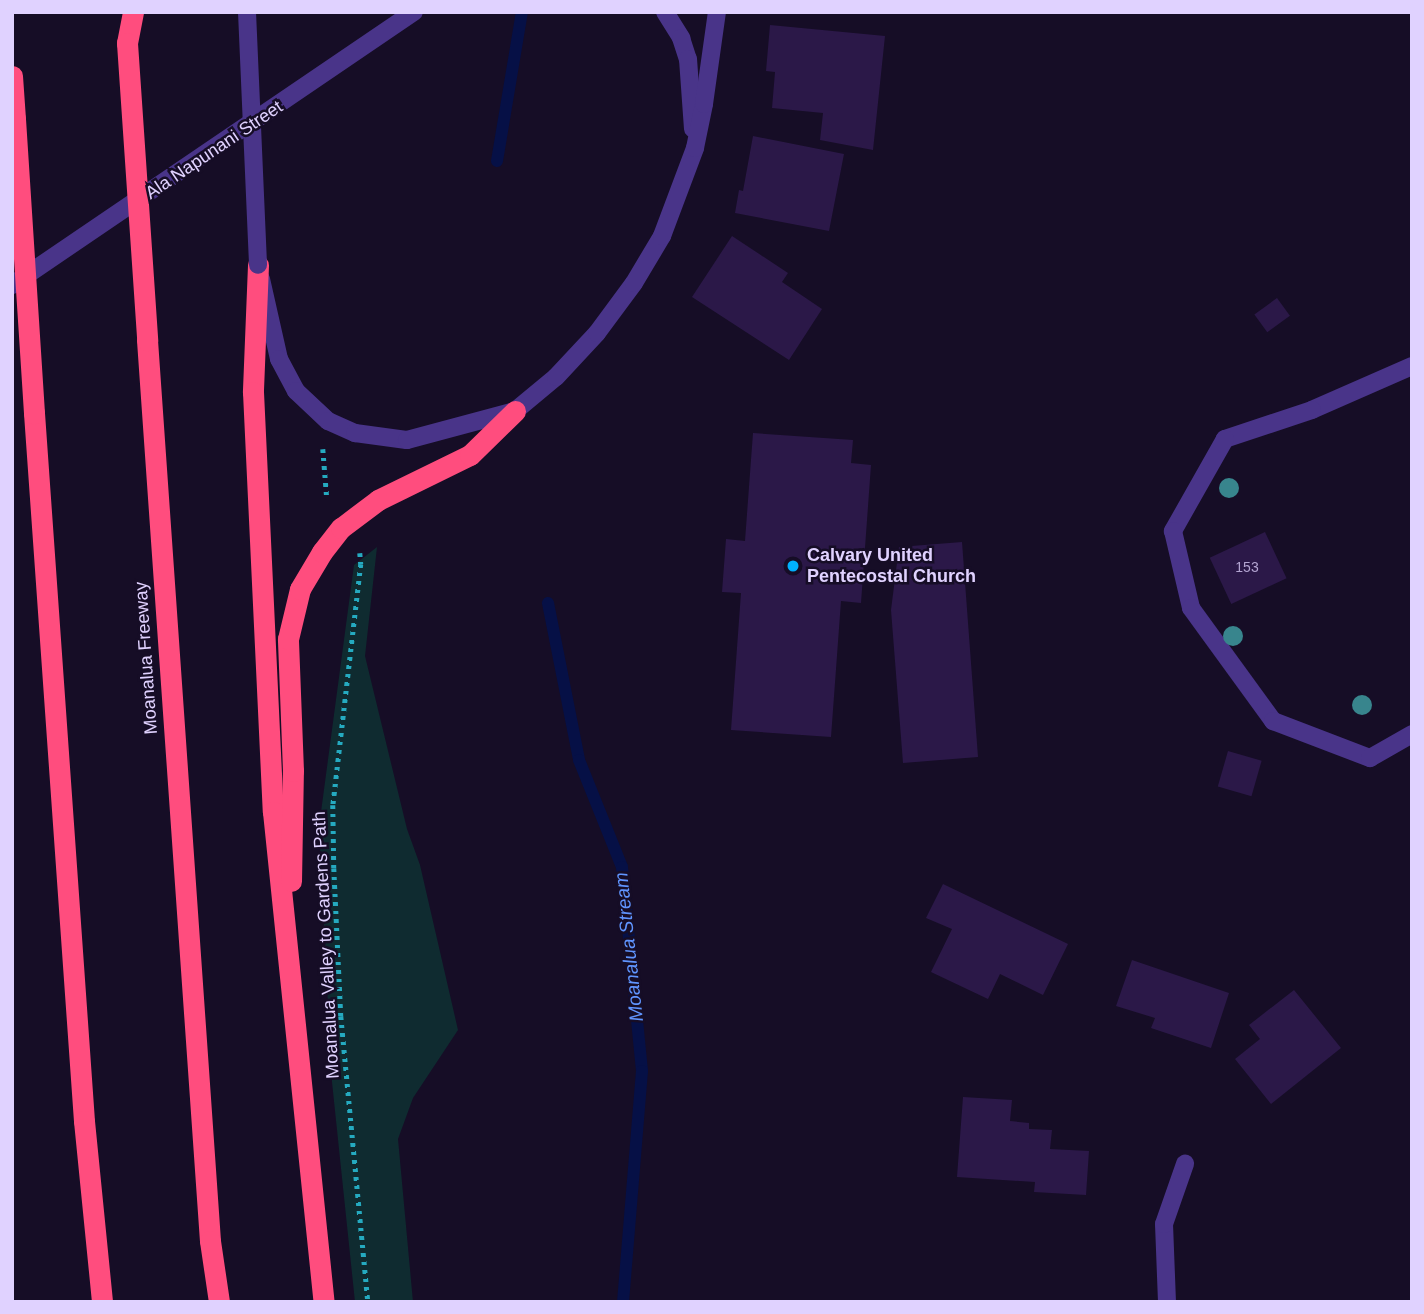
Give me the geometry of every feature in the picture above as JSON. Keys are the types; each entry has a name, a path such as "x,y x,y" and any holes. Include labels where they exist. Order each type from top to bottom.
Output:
{"highway":[{"name":"Moanalua Freeway","path":"133,12 127,43 210,1241 219,1302"},
{"path":"12,76 85,1121 103,1302"},
{"path":"258,265 253,392 272,812 324,1302"},
{"path":"289,985 293,771 288,639 300,589 321,552 341,528 378,500 470,455 514,411"}],"street":[{"path":"247,12 258,265 279,359 296,391 328,421 355,433 407,440 514,411 556,377 597,333 634,283 662,236 695,148 717,12"},
{"name":"Ala Napunani Street","path":"12,285 414,12"},
{"path":"665,12 681,38 688,59 695,148"},
{"path":"1412,366 1312,410 1225,439 1173,531 1191,608 1273,721 1370,758 1412,734"},
{"path":"1167,1302 1164,1224 1185,1164"}],"path":[{"path":"322,437 327,501"},
{"name":"Moanalua Valley to Gardens Path","path":"359,547 362,564 333,805 333,843 341,1016 368,1302"}],"green space":[{"path":"377,547 365,656 407,829 420,865 458,1030 413,1098 398,1139 413,1302 355,1302 332,1082 319,827 354,565"}],"building":[{"path":"770,25 885,36 873,150 820,140 823,113 772,108 775,72 766,71"},
{"path":"753,136 844,154 829,231 735,213 739,190 743,191"},
{"path":"732,236 788,273 782,282 822,309 789,360 692,297"},
{"path":"1277,298 1290,316 1267,332 1254,314"},
{"name":"Calvary United Pentecostal Church","path":"753,433 853,440 851,463 871,465 861,603 841,601 831,737 731,730 741,593 722,592 726,539 745,541"},
{"path":"1265,532 1287,578 1231,604 1210,558"},
{"path":"962,542 978,757 903,763 891,610 899,547"},
{"path":"1228,751 1262,761 1251,796 1218,787"},
{"path":"943,884 1068,944 1043,995 1000,974 988,999 931,972 952,929 926,918"},
{"path":"1132,960 1229,993 1211,1048 1151,1028 1155,1018 1116,1006"},
{"path":"1294,990 1341,1048 1271,1104 1235,1059 1260,1039 1249,1025"},
{"path":"963,1097 1012,1100 1010,1121 1029,1123 1029,1129 1052,1130 1050,1149 1089,1151 1086,1195 1034,1192 1035,1182 957,1177"}],"waterway":[{"name":"Moanalua Stream","path":"497,161 522,12"},
{"name":"Moanalua Stream","path":"548,603 579,760 622,867 642,1071 623,1302"}],"place":[{"name":"Calvary United Pentecostal Church","path":"793,566"}]}
